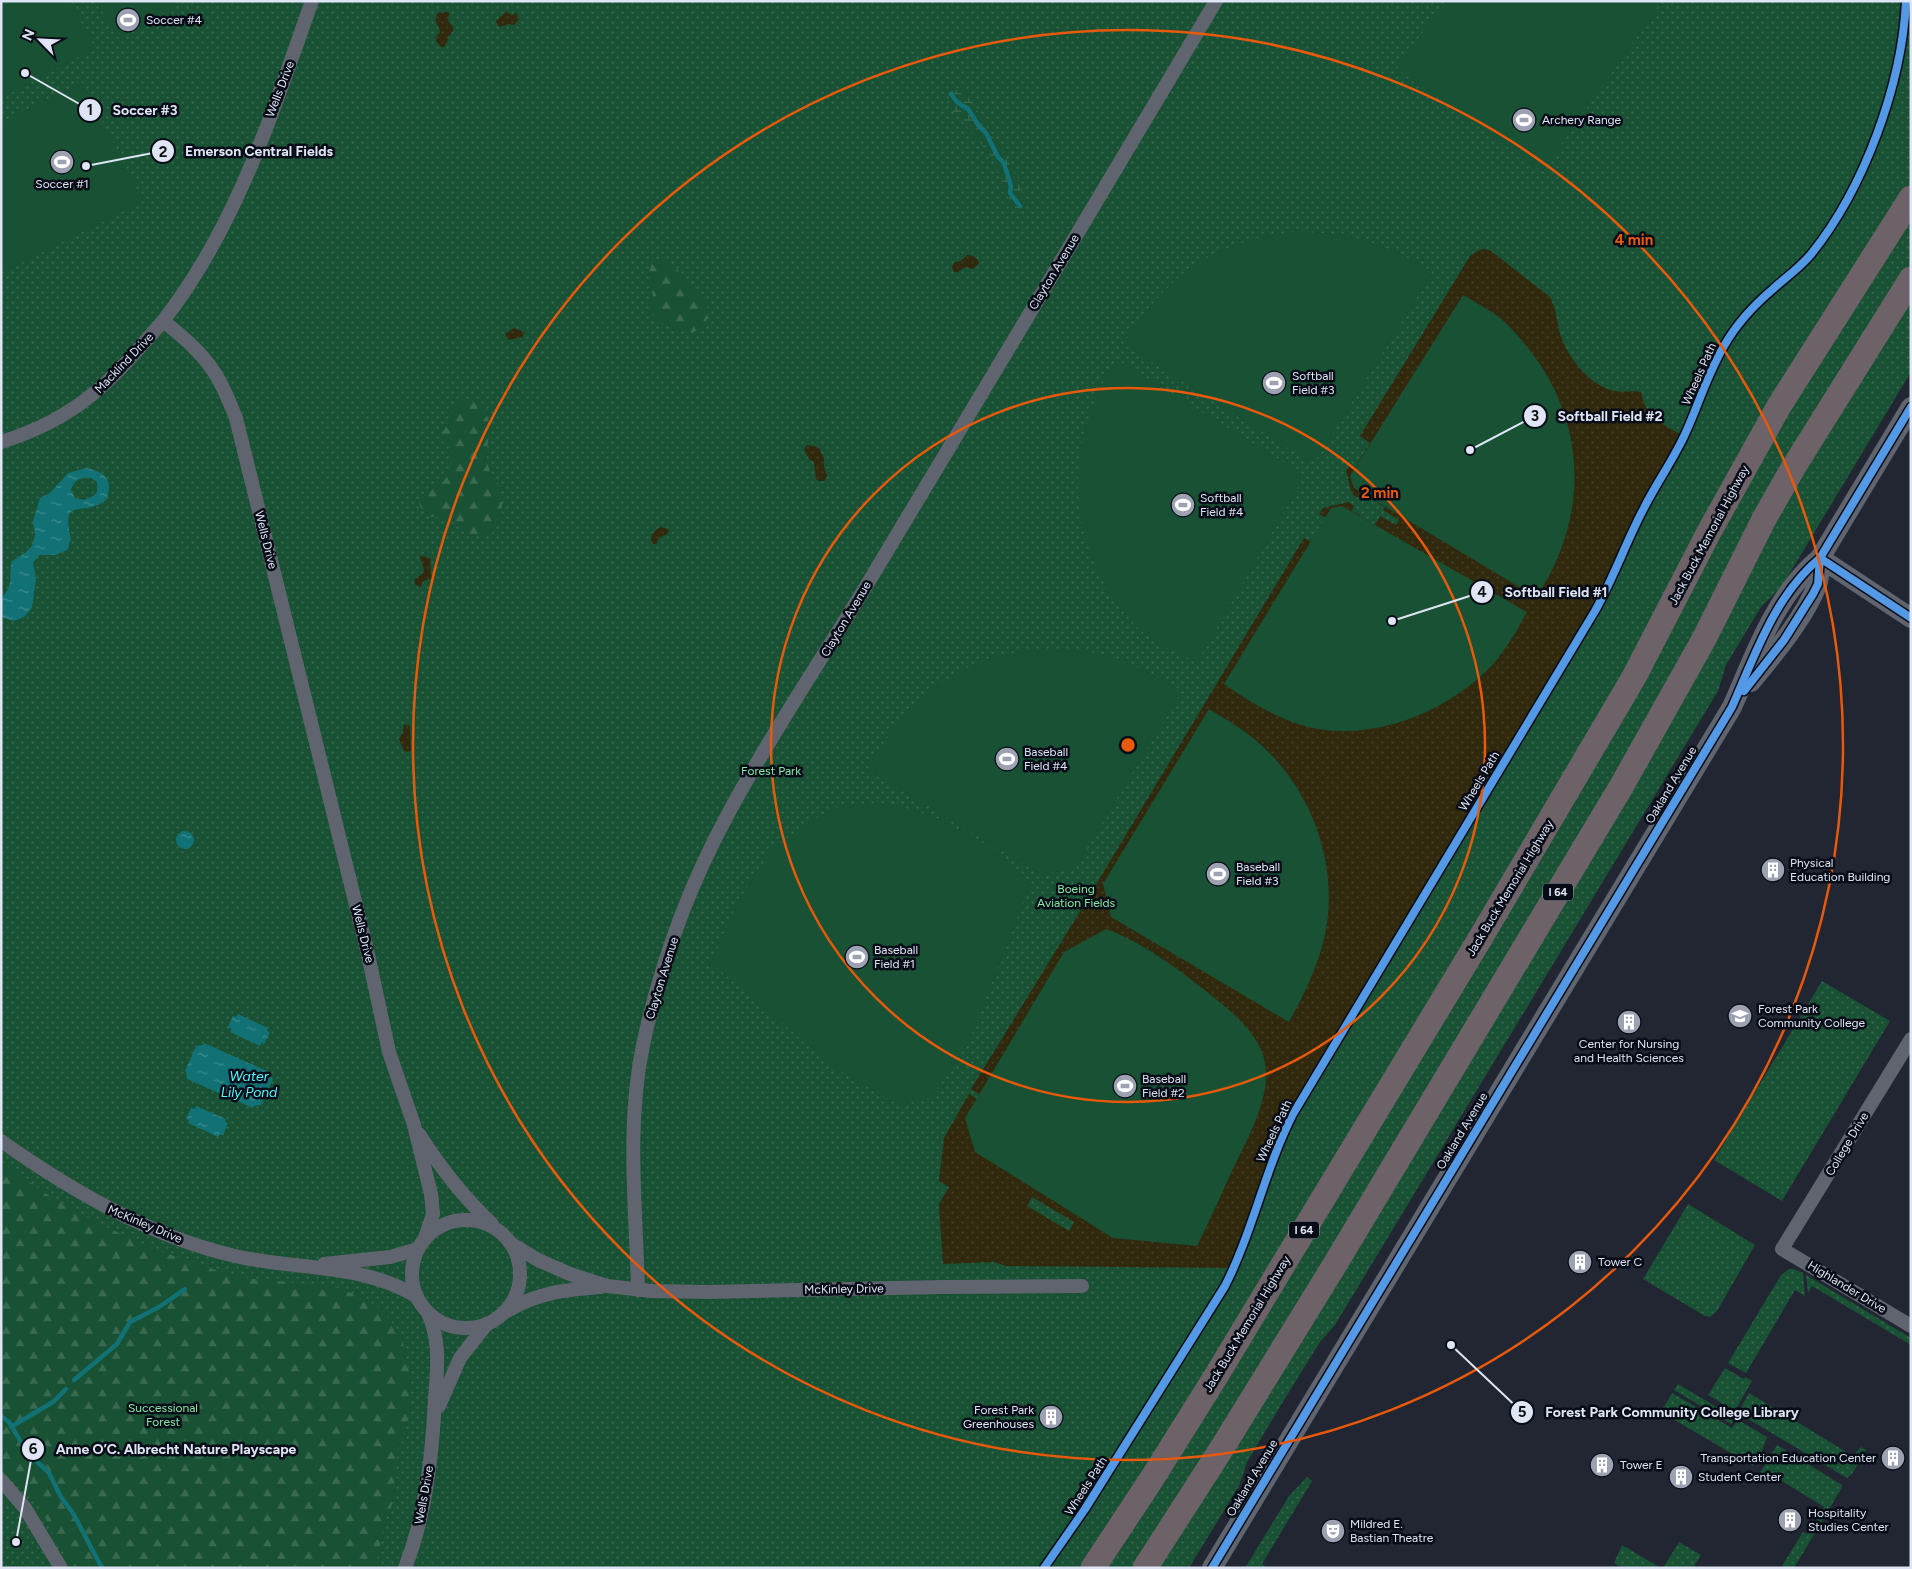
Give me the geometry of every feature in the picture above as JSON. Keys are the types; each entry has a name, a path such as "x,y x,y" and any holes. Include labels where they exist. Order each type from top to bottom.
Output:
{"highway":[{"name":"Jack Buck Memorial Highway","path":"1093,1568 1216,1376 1486,929 1634,677 1709,532 1769,422 1911,198"},
{"name":"I 64","path":"1145,1568 1222,1448 1334,1266 1616,795 1684,676 1792,468 1911,279"}],"street":[{"name":"Wells Drive","path":"312,1 262,135 228,216 198,272 164,322 186,340 211,368 220,382 236,418 368,950 389,1052 414,1125 434,1203 433,1214 422,1243"},
{"name":"Clayton Avenue","path":"638,1290 632,1178 637,1077 653,1006 675,934 692,889 728,814 749,778 1216,1"},
{"name":"Macklind Drive","path":"1,442 50,423 84,403 115,375 164,322"},
{"name":"Oakland Avenue","path":"1212,1568 1732,707 1762,640 1780,608 1802,574 1820,558 1911,406"},
{"path":"1820,558 1911,618"},
{"name":"College Drive","path":"1782,1249 1911,1039"},
{"name":"Wells Drive","path":"414,1125 433,1156 460,1191 500,1232"},
{"name":"McKinley Drive","path":"1,1141 49,1174 110,1209 196,1244 236,1256 379,1279 396,1285 416,1296"},
{"path":"461,1220 480,1222 500,1232 510,1243 519,1263 519,1281 515,1298 504,1312 486,1325 472,1328 456,1328 438,1321 427,1313 416,1296 412,1280 412,1264 422,1243 441,1226 461,1220"},
{"name":"McKinley Drive","path":"306,1266 390,1257 422,1243"},
{"name":"McKinley Drive","path":"510,1243 554,1268 607,1286 638,1290 708,1292 1082,1286"},
{"name":"Highlander Drive","path":"1782,1249 1911,1326"},
{"name":"McKinley Drive","path":"504,1312 523,1302 551,1292 607,1286"},
{"name":"Wells Drive","path":"405,1568 421,1520 427,1487 434,1421 438,1352 435,1333 427,1313"},
{"name":"Wells Drive","path":"434,1421 454,1368 465,1350 486,1325"},
{"path":"1,1480 25,1508 61,1568"}],"green space":[{"name":"Forest Park","path":"1,1 1911,1 1911,372 1782,586 1761,607 1726,665 1718,691 1335,1325 1320,1342 1284,1400 1247,1462 1239,1486 1189,1568 1,1568"},
{"path":"1,1 70,1 95,48 1,98"},
{"name":"Soccer #4","path":"97,1 185,1 116,38"},
{"name":"Archery Range","path":"1445,1 1662,1 1542,171 1397,69"},
{"name":"Soccer #1","path":"82,82 143,201 1,273 1,123"},
{"path":"957,90 963,91 968,96 1018,178 1023,194 1022,209 1018,211 1010,200 994,162 985,149 946,104 948,99"},
{"name":"Softball Field #3","path":"1294,232 1332,234 1366,241 1399,254 1432,273 1318,457 1307,460 1123,344 1157,299 1194,266 1215,254 1239,244"},
{"path":"662,260 675,268 705,302 708,316 698,330 688,332 677,330 659,321 652,314 651,266 652,262"},
{"path":"1463,295 1499,317 1532,353 1550,382 1564,412 1572,443 1574,474 1572,506 1565,537 1553,568 1536,597 1354,488 1350,476"},
{"name":"Softball Field #4","path":"1116,359 1299,472 1301,482 1197,662 1156,642 1130,620 1108,589 1088,544 1081,517 1078,490 1083,437 1102,385"},
{"path":"458,398 469,400 479,406 491,426 487,459 490,470 499,486 502,507 491,535 474,535 464,531 447,519 427,516 419,503 431,489 443,482 452,466 452,453 443,434 443,424 450,416"},
{"path":"1342,506 1527,612 1508,645 1494,663 1454,697 1431,710 1405,720 1353,731 1326,730 1301,725 1261,707 1224,684 1331,508"},
{"name":"Baseball Field #4","path":"1041,649 1081,651 1115,658 1131,664 1182,691 1075,868 1042,875 867,770 900,721 938,685 984,661"},
{"name":"Baseball Field #3","path":"1209,709 1253,738 1273,757 1290,778 1305,802 1316,827 1324,853 1328,880 1329,908 1325,935 1319,958 1310,980 1289,1022 1111,917 1103,884"},
{"name":"Baseball Field #1","path":"885,803 930,815 982,842 1031,882 970,1039 932,1097 899,1105 838,1070 710,962 716,953 737,903 769,854 804,824 842,805"},
{"name":"Baseball Field #2","path":"1106,929 1145,948 1206,991 1245,1026 1258,1043 1262,1052 1266,1067 1266,1082 1258,1114 1197,1246 1113,1238 975,1152 965,1118 1064,952"},
{"path":"1822,981 1890,1021 1782,1201 1714,1160"},
{"name":"Successional Forest","path":"1,1162 48,1195 97,1223 162,1252 222,1272 254,1279 332,1286 364,1298 382,1310 394,1325 405,1348 411,1396 408,1420 398,1448 394,1479 395,1496 385,1523 375,1568 72,1568 38,1505 1,1462"},
{"path":"1688,1204 1755,1245 1717,1311 1710,1317 1705,1316 1643,1279"},
{"path":"1789,1269 1803,1273 1805,1296 1795,1290 1746,1373 1728,1363 1781,1275"},
{"path":"1806,1275 1911,1338 1911,1345 1812,1286 1808,1293"},
{"path":"1725,1368 1744,1379 1745,1377 1752,1381 1737,1407 1732,1409 1708,1395"},
{"path":"1678,1384 1735,1418 1731,1424 1674,1390"},
{"path":"1672,1393 1732,1428 1738,1420 1767,1437 1760,1456 1753,1466 1661,1412"},
{"path":"1749,1393 1853,1456 1861,1447 1866,1450 1852,1474 1847,1478 1740,1414 1740,1409"},
{"path":"1777,1445 1842,1485 1794,1568 1782,1566 1803,1532 1808,1534 1824,1507 1769,1473 1758,1476"},
{"path":"1307,1477 1312,1481 1262,1564 1267,1568 1245,1568 1289,1496"},
{"path":"1679,1542 1701,1555 1693,1568 1663,1568"},
{"path":"1622,1545 1661,1568 1622,1568 1614,1563"}],"sand":[{"path":"506,12 512,15 517,13 519,19 514,25 509,24 499,27 496,21"},
{"path":"438,13 449,13 448,21 453,27 453,31 444,47 441,47 436,41 436,37 440,32 436,16"},
{"path":"1479,250 1491,251 1550,297 1554,306 1560,334 1568,352 1588,377 1605,388 1614,391 1641,392 1644,403 1652,418 1681,435 1631,525 1590,614 1288,1114 1270,1154 1230,1268 1006,1266 994,1262 943,1264 939,1204 949,1187 939,1181 944,1138 969,1094 977,1099 979,1094 971,1089 1304,538 1311,542 1326,518 1319,514 1323,508 1348,502 1354,506 1352,511 1375,525 1380,516 1396,525 1399,520 1383,510 1385,507 1362,493 1358,498 1352,494 1346,471 1349,465 1355,468 1370,443 1360,436 1470,256","holes":["1032,1197 1074,1222 1069,1231 1027,1206"]},
{"path":"967,255 974,257 979,263 973,269 965,267 958,272 954,272 952,267 955,262 961,261"},
{"path":"514,328 524,332 523,337 508,340 505,334"},
{"path":"807,445 818,447 824,458 827,476 824,481 816,479 814,462 809,459 804,449"},
{"path":"660,527 669,531 659,538 656,544 653,544 651,541 652,534"},
{"path":"420,557 430,558 431,578 424,581 420,587 415,584 415,579 424,570"},
{"path":"404,724 410,726 411,751 407,752 404,751 399,739 403,732"}],"water":[{"path":"86,468 99,472 108,482 109,487 106,500 89,508 71,512 68,525 71,539 67,550 55,555 39,555 33,563 36,578 32,608 24,617 14,621 1,617 1,597 10,585 12,561 32,546 35,535 33,521 40,498 50,493 68,473","holes":["84,478 91,478 97,482 97,492 93,496 84,500 75,498 71,490 76,482"]},
{"path":"181,831 189,831 194,836 192,847 181,849 176,844 176,836"},
{"path":"238,1014 268,1028 267,1031 270,1032 264,1044 261,1043 260,1046 230,1032 232,1029 228,1027 233,1016 236,1017"},
{"name":"Water Lily Pond","path":"204,1043 269,1072 273,1079 261,1105 254,1106 253,1108 187,1079 185,1071 196,1046 203,1045"},
{"path":"196,1106 226,1119 225,1122 228,1123 223,1135 220,1134 218,1137 188,1123 189,1120 186,1119 191,1108 195,1109"}],"waterway":[{"path":"951,94 957,102 968,109 986,133 998,157 1004,163 1011,186 1010,193 1020,206"},
{"path":"74,1380 117,1344 130,1322 159,1307 185,1289"},
{"path":"11,1427 53,1402 66,1389"},
{"path":"1,1416 9,1422 27,1452 49,1473 102,1568"}],"cycle path":[{"name":"Wheels Path","path":"1044,1568 1085,1509 1225,1286 1244,1244 1274,1156 1293,1114 1595,611 1644,508 1681,442 1718,356 1740,322 1766,295 1808,258 1831,227 1848,198 1864,167 1888,101 1897,67 1906,1"},
{"path":"1212,1568 1732,707 1758,647 1778,608 1804,573 1820,558 1911,407"},
{"path":"1820,558 1911,618"},
{"path":"1744,691 1784,640 1813,594 1818,584 1820,558"}],"place":[{"name":"Soccer #4","path":"128,20"},
{"name":"Soccer #3","path":"25,73"},
{"name":"Archery Range","path":"1524,120"},
{"name":"Soccer #1","path":"62,162"},
{"name":"Emerson Central Fields","path":"86,166"},
{"name":"Softball Field #3","path":"1274,383"},
{"name":"Softball Field #2","path":"1470,450"},
{"name":"Softball Field #4","path":"1183,505"},
{"name":"Softball Field #1","path":"1392,621"},
{"name":"Baseball Field #4","path":"1007,759"},
{"name":"Physical Education Building","path":"1773,870"},
{"name":"Baseball Field #3","path":"1218,874"},
{"name":"Baseball Field #1","path":"857,957"},
{"name":"Forest Park Community College","path":"1740,1016"},
{"name":"Center for Nursing and Health Sciences","path":"1629,1022"},
{"name":"Baseball Field #2","path":"1125,1086"},
{"name":"Tower C","path":"1580,1262"},
{"name":"Forest Park Community College Library","path":"1451,1345"},
{"name":"Forest Park Greenhouses","path":"1051,1417"},
{"name":"Transportation Education Center","path":"1893,1458"},
{"name":"Tower E","path":"1602,1465"},
{"name":"Student Center","path":"1681,1477"},
{"name":"Hospitality Studies Center","path":"1790,1520"},
{"name":"Mildred E. Bastian Theatre","path":"1333,1531"},
{"name":"Anne O’C. Albrecht Nature Playscape","path":"16,1542"}],"park label":[{"name":"Boeing Aviation Fields","path":"1076,896"}]}
